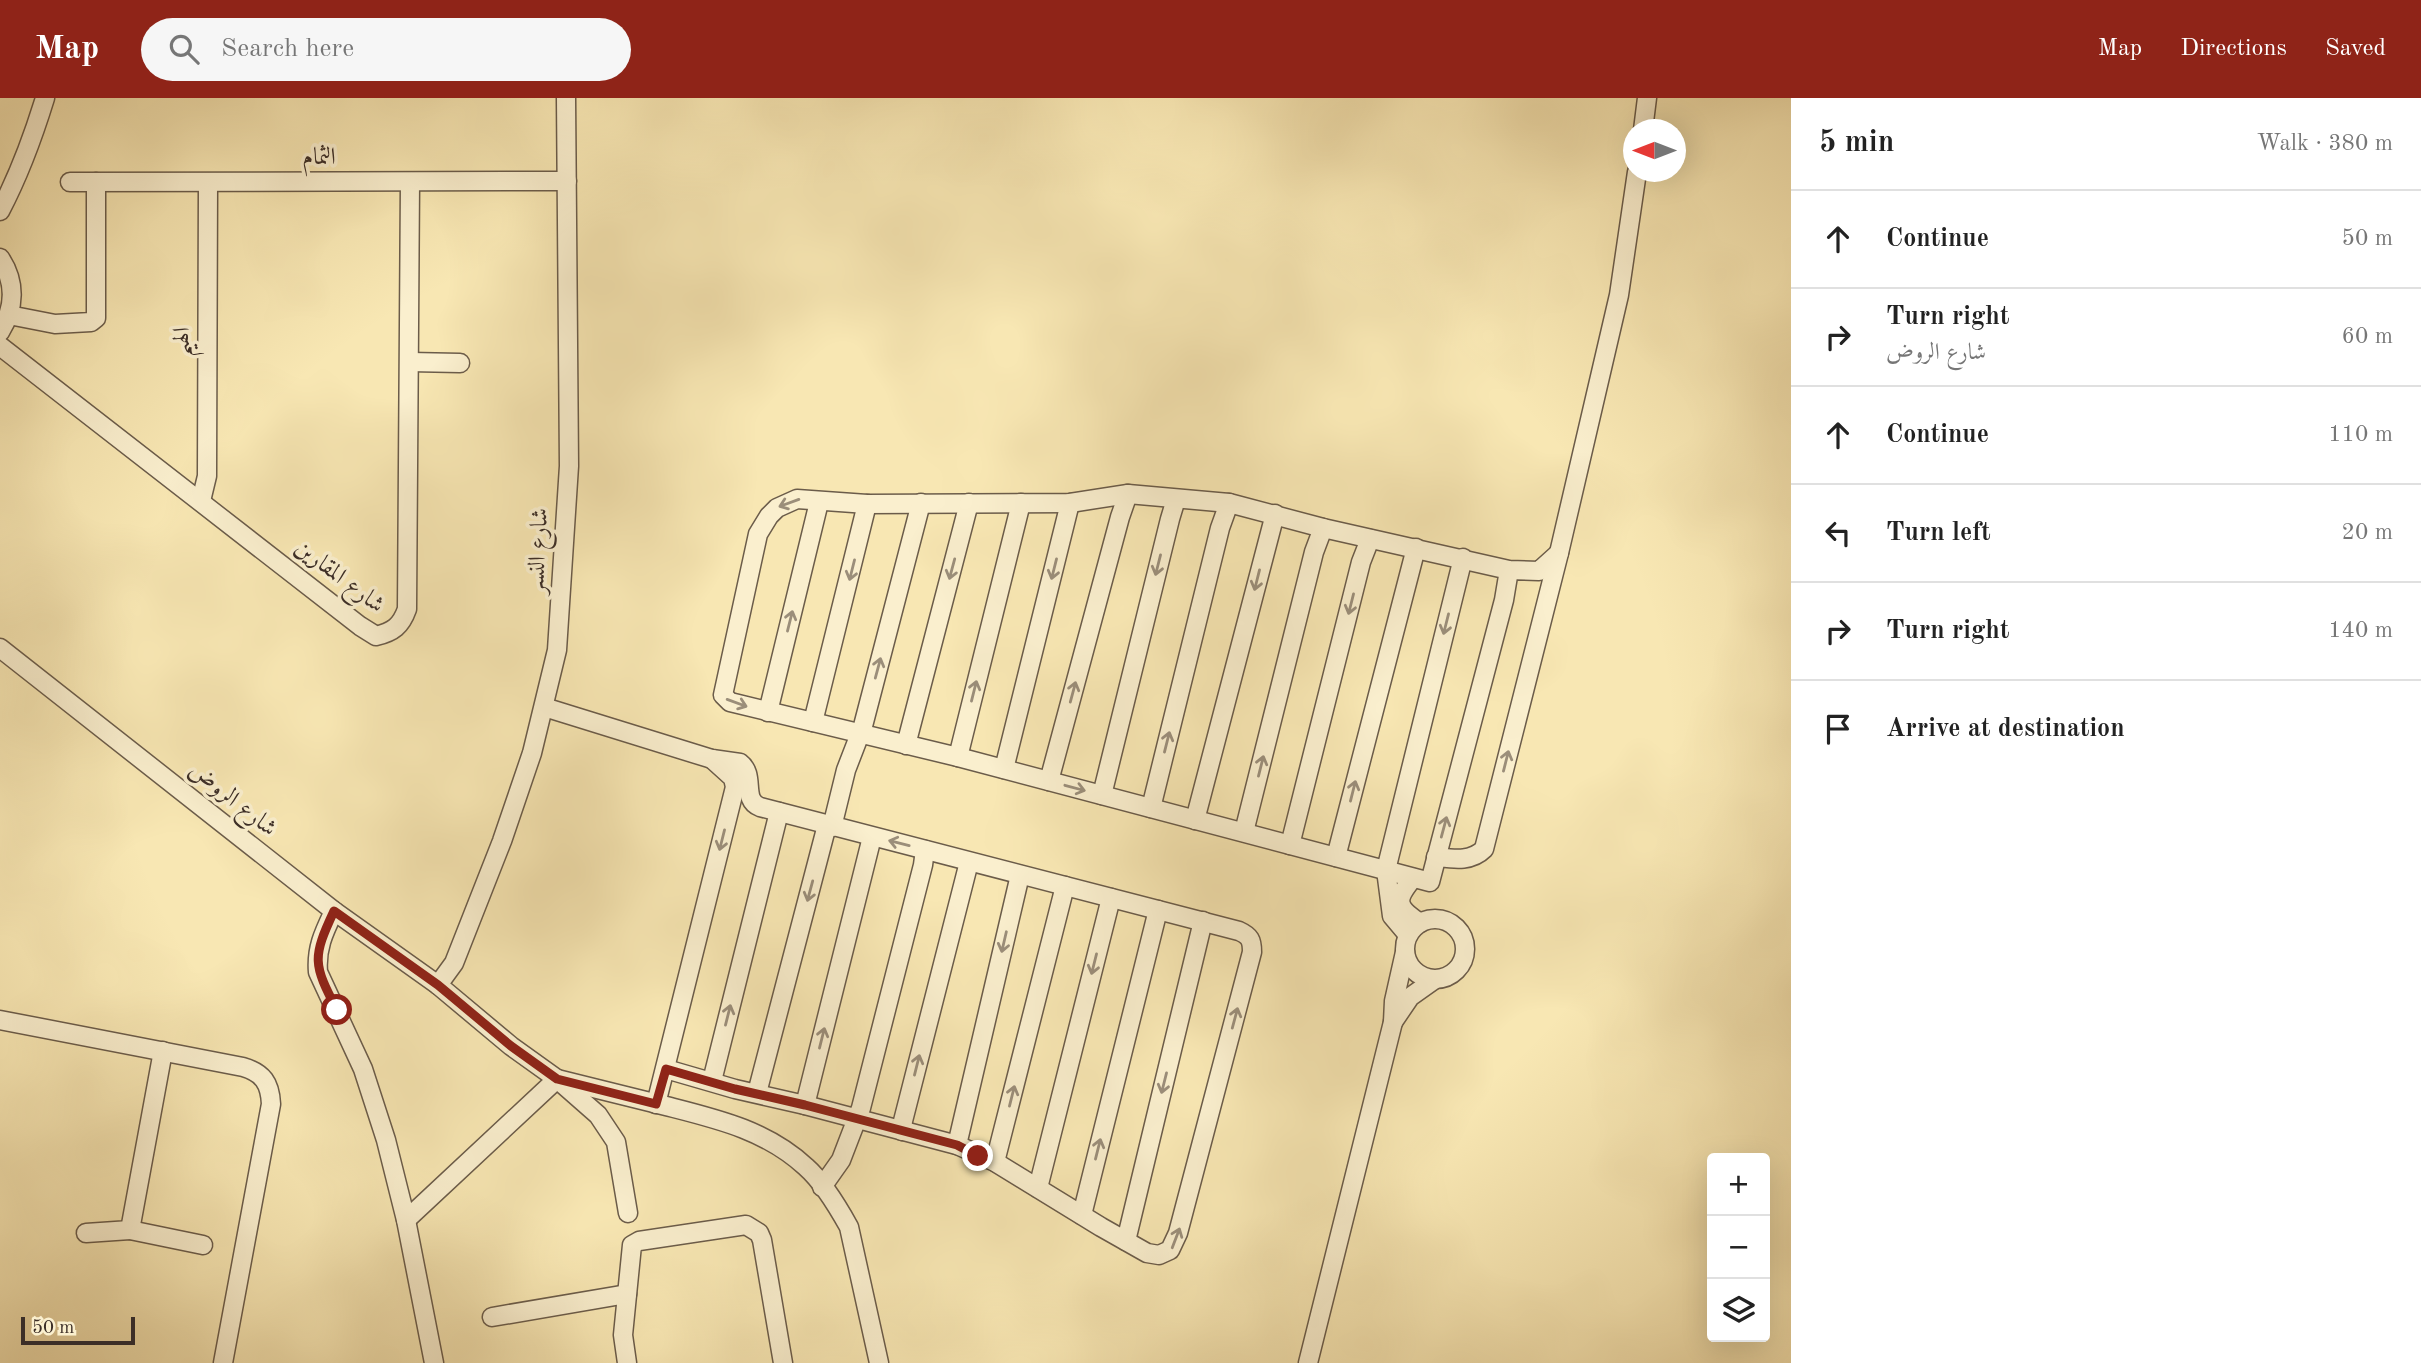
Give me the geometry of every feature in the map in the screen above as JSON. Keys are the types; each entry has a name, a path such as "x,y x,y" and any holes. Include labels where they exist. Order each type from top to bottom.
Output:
{"street":[{"path":"0,211 35,132 45,98"},
{"name":"شارع النسر","path":"438,985 454,963 502,841 532,753 558,649 569,466 566,98"},
{"path":"1644,119 1647,98"},
{"name":"الثمام","path":"70,182 567,181"},
{"path":"9,315 55,324 92,322 96,318 96,182"},
{"name":"شارع المقارين","path":"0,346 360,626 376,636 388,633 402,624 407,609 410,182"},
{"path":"1436,857 1476,857 1484,849 1559,553 1619,295 1636,182"},
{"name":"الهيم","path":"201,501 207,476 208,183"},
{"path":"0,258 11,284 12,305 0,332"},
{"path":"410,362 460,363"},
{"path":"1509,570 1504,600 1430,882 958,757 730,702 723,695 758,534 769,516 787,502 797,499 867,504 1070,503 1128,494 1230,503 1323,528 1509,570 1539,572 1559,553"},
{"path":"1049,781 1128,494"},
{"path":"1102,795 1176,499"},
{"path":"768,712 820,502"},
{"path":"827,825 860,734 921,503"},
{"path":"906,745 969,503"},
{"path":"958,757 1021,503"},
{"path":"1004,769 1070,503"},
{"path":"1150,808 1220,528 1230,503"},
{"path":"813,722 867,504"},
{"path":"1195,820 1275,514"},
{"path":"1244,832 1314,552 1323,528"},
{"path":"1290,845 1361,562 1370,539"},
{"path":"1336,857 1416,548"},
{"path":"1411,936 1392,916 1386,870 1463,558"},
{"name":"شارع الروض","path":"0,648 334,911 438,985 598,1115 616,1142 630,1229 623,1344 627,1363"},
{"path":"544,707 712,760 740,763 749,773 750,799 753,805"},
{"path":"757,1093 827,825 840,754 837,729"},
{"path":"656,1104 735,787 733,778 712,760"},
{"path":"666,1069 957,1145 995,1162 1126,1241 1153,1255 1165,1253 1174,1245 1252,952 1248,935 1239,931 732,800"},
{"path":"712,1081 779,812"},
{"path":"805,1105 872,836"},
{"path":"822,1186 841,1160 857,1120 925,850"},
{"path":"902,1131 969,862"},
{"path":"957,1145 1020,875"},
{"path":"1413,877 1400,894 1400,904 1407,914 1411,936 1411,968 1417,974 1433,980"},
{"path":"995,1162 1065,886"},
{"path":"1038,1188 1111,898"},
{"path":"1082,1215 1158,910"},
{"path":"334,911 321,940 317,956 318,972 350,1040 374,1100 386,1140 406,1220 434,1363"},
{"path":"1308,1363 1393,1022 1394,1001 1411,936 1437,918 1445,920 1459,930 1465,946 1462,963 1450,976 1433,980 1410,997 1393,1022"},
{"path":"1126,1241 1203,922"},
{"path":"0,1020 255,1070 265,1078 270,1089 271,1104 223,1363"},
{"path":"130,1230 163,1051"},
{"path":"406,1220 557,1079 730,1123 770,1140 810,1169 832,1198 849,1227 878,1363"},
{"path":"630,1229 639,1241 738,1225 753,1227 762,1240 783,1363"},
{"path":"86,1233 130,1230 203,1245"},
{"path":"492,1317 626,1294"}],"route":[{"path":"337,1010 318,972 317,956 334,911 438,985 511,1046 557,1079 656,1104 666,1069 957,1145 978,1156"}]}
